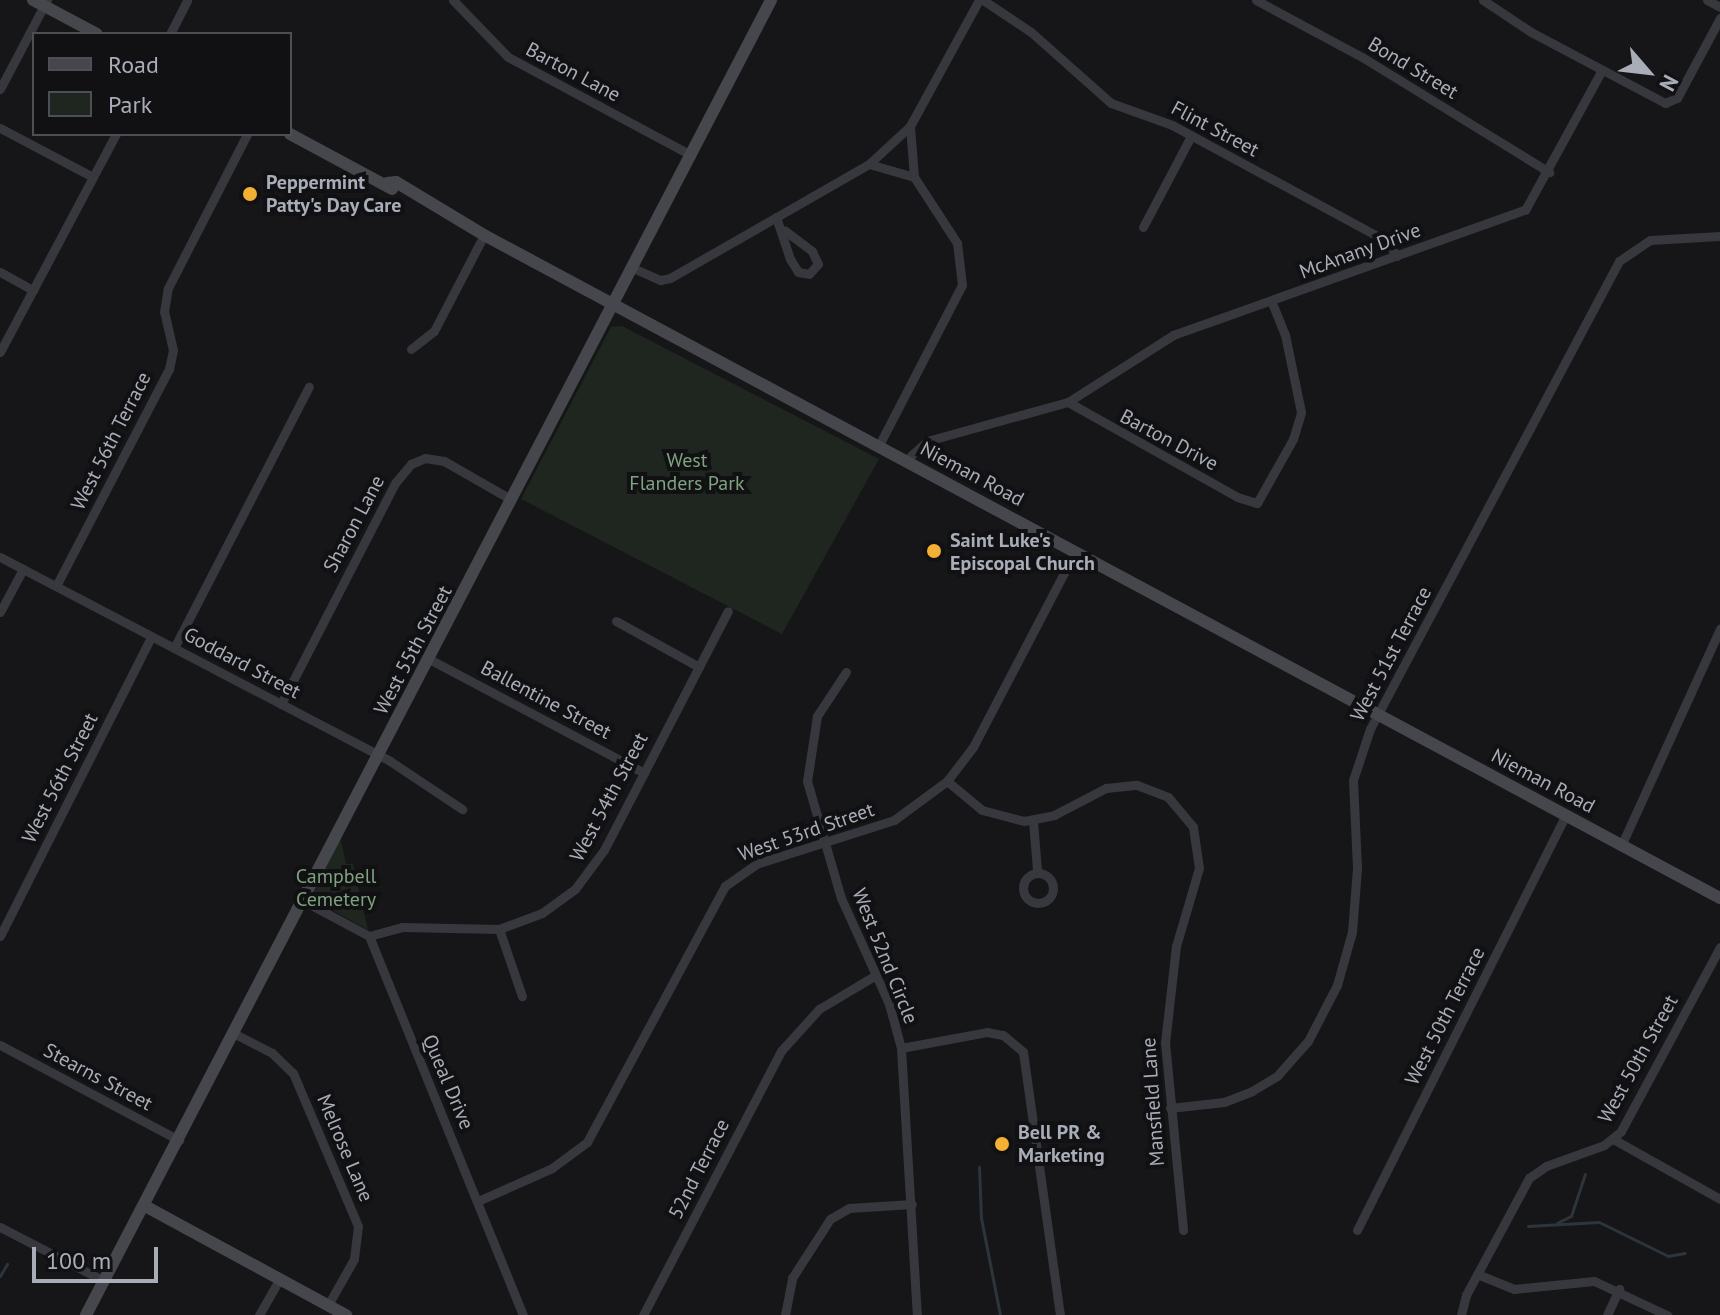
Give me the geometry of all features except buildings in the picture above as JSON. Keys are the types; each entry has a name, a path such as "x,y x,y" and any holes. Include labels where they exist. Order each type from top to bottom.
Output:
{"street":[{"path":"171,32 187,0"},
{"name":"Barton Lane","path":"453,0 508,57 691,155"},
{"name":"West 55th Street","path":"86,1315 179,1140 300,899 431,660 771,0"},
{"path":"633,268 660,280 670,278 869,164 910,126 981,0"},
{"name":"Flint Street","path":"981,0 1031,32 1111,103 1191,136 1385,240 1397,256"},
{"name":"Bond Street","path":"1256,0 1362,57 1549,172"},
{"path":"1483,0 1602,70 1671,103 1720,18"},
{"path":"1707,0 1720,7"},
{"path":"0,89 41,2 94,32"},
{"name":"McAnany Drive","path":"905,461 927,441 1068,402 1148,347 1525,210 1549,172 1602,70"},
{"path":"878,447 958,297 963,275 957,243 914,177 910,126"},
{"path":"0,128 93,177"},
{"name":"Nieman Road","path":"292,135 417,198 1720,898"},
{"path":"0,352 115,136"},
{"name":"West 56th Terrace","path":"56,586 169,369 173,350 164,312 168,288 246,136"},
{"path":"1143,227 1191,136"},
{"path":"869,164 914,177"},
{"path":"776,217 785,231 812,251 818,264 809,274 798,272 790,259 785,231"},
{"path":"411,349 434,331 484,235"},
{"name":"West 51st Terrace","path":"1170,1108 1224,1102 1265,1084 1293,1061 1319,1023 1352,932 1357,868 1353,780 1359,754 1619,261 1650,240 1720,236"},
{"path":"0,272 33,290"},
{"name":"Barton Drive","path":"1068,402 1237,497 1257,503 1293,439 1301,412 1285,335 1271,301"},
{"path":"174,648 309,387"},
{"name":"Sharon Lane","path":"281,704 395,483 411,464 425,458 444,461 512,500"},
{"name":"West 53rd Street","path":"478,1201 552,1168 587,1142 725,886 756,864 894,820 947,781 973,747 1075,552"},
{"name":"Goddard Street","path":"0,557 379,756 462,809"},
{"path":"0,612 23,569"},
{"name":"West 54th Street","path":"369,936 402,927 499,929 542,913 589,874 728,611"},
{"path":"616,621 699,667"},
{"path":"1621,846 1720,629"},
{"name":"West 56th Street","path":"0,936 151,637"},
{"name":"Ballentine Street","path":"431,660 644,773"},
{"name":"West 52nd Circle","path":"846,672 817,716 807,760 811,805 901,1048 912,1204 911,1275 917,1315"},
{"path":"947,781 982,810 1033,821 1037,870"},
{"name":"Mansfield Lane","path":"1033,821 1106,788 1129,784 1168,797 1193,827 1199,868 1176,946 1166,1005 1170,1108 1183,1230"},
{"name":"West 50th Terrace","path":"1357,1230 1565,817"},
{"path":"300,899 369,936"},
{"path":"499,929 522,996"},
{"name":"Queal Drive","path":"369,936 523,1315"},
{"name":"West 50th Street","path":"1461,1315 1477,1274 1529,1178 1613,1139 1629,1118 1720,947"},
{"name":"52nd Terrace","path":"643,1315 789,1040 819,1009 876,975"},
{"path":"901,1048 987,1032 1003,1035 1023,1052 1060,1315"},
{"name":"Melrose Lane","path":"233,1033 272,1053 293,1073 358,1226 354,1259 328,1305"},
{"name":"Stearns Street","path":"0,1045 179,1140"},
{"path":"1613,1139 1720,1199"},
{"path":"785,1315 792,1278 830,1219 849,1208 912,1204"},
{"path":"145,1206 346,1315"},
{"path":"0,1227 104,1281"},
{"path":"1477,1274 1514,1289 1586,1280 1619,1289 1667,1315"},
{"path":"259,1315 279,1280"},
{"path":"1607,1315 1619,1289"}],"green space":[{"name":"West Flanders Park","path":"622,326 879,459 782,634 521,499 611,327"},
{"name":"Campbell Cemetery","path":"339,832 346,864 353,864 368,930 311,898 309,892"}],"waterway":[{"path":"979,1167 981,1218 1000,1315"},
{"path":"1557,1223 1571,1216 1585,1174"},
{"path":"1528,1226 1599,1222 1668,1256 1685,1253"},
{"path":"0,1276 7,1264"}],"place":[{"name":"Peppermint Patty's Day Care","path":"250,194"},
{"name":"Saint Luke's Episcopal Church","path":"934,551"},
{"name":"Bell PR & Marketing","path":"1002,1144"}]}
